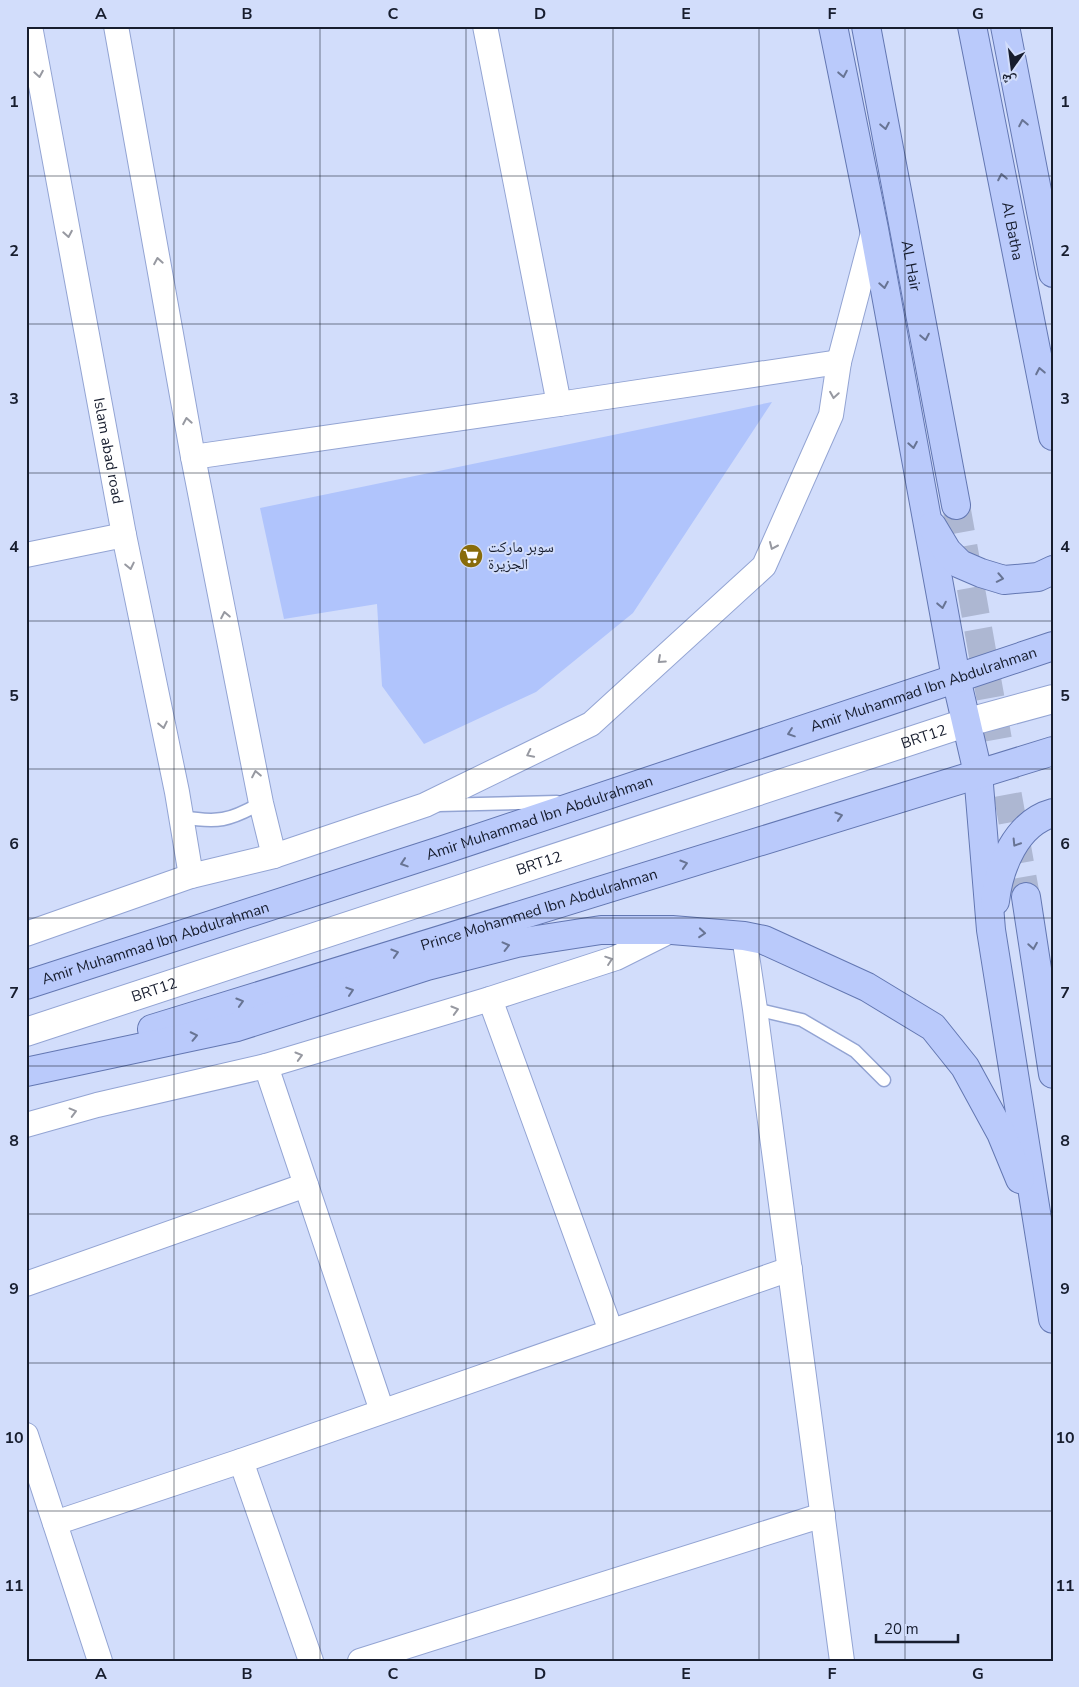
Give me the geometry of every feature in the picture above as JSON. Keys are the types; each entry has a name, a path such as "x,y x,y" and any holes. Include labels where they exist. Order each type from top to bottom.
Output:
{"main road":[{"path":"833,26 874,229 956,678 978,773 991,930 1053,1319"},
{"name":"AL Hair","path":"866,26 956,505"},
{"name":"Al Batha","path":"972,26 1053,436"},
{"path":"1005,26 1049,242 1053,274"},
{"path":"926,516 953,558 960,564 981,573 1004,580 1038,577 1053,570"},
{"name":"Amir Muhammad Ibn Abdulrahman","path":"26,986 443,850 1053,646"},
{"name":"BRT12","path":"26,1032 966,723 1053,699"},
{"name":"Prince Mohammed Ibn Abdulrahman","path":"26,1068 1053,751"},
{"path":"991,930 996,893 1008,856 1017,838 1029,826 1053,813"},
{"path":"1026,897 1053,1074"},
{"path":"26,1072 237,1027 427,966 517,943 601,930 672,930 744,936 764,940 867,987 933,1027 965,1067 1001,1133 1039,1227"}],"street":[{"name":"Islam abad road","path":"30,26 124,535 182,817 191,876"},
{"path":"116,26 193,457 261,803 274,856"},
{"path":"485,26 559,404"},
{"path":"26,934 191,876 274,856 425,806 591,724 764,566 830,415 839,362 874,229"},
{"path":"193,457 839,362"},
{"path":"26,555 124,535"},
{"path":"26,1125 97,1105 266,1066 490,999 616,958 672,930"},
{"path":"744,936 842,1661"},
{"path":"490,999 611,1331"},
{"path":"266,1066 382,1411"},
{"path":"26,1284 306,1185"},
{"path":"55,1523 241,1461 790,1269"},
{"path":"26,1435 100,1661"},
{"path":"241,1461 311,1661"},
{"path":"360,1661 823,1515"}],"lane":[{"path":"425,806 587,802"},
{"path":"182,817 203,821 222,820 238,816 261,803"},
{"path":"755,1009 802,1020 856,1051 884,1080"}],"building":[{"name":"سوبر ماركت الجزيرة","path":"772,402 633,613 536,692 424,744 382,686 377,604 284,619 260,508"}],"tunnel":[{"path":"956,505 1026,897"}],"place":[{"name":"سوبر ماركت الجزيرة","path":"471,556"}]}
